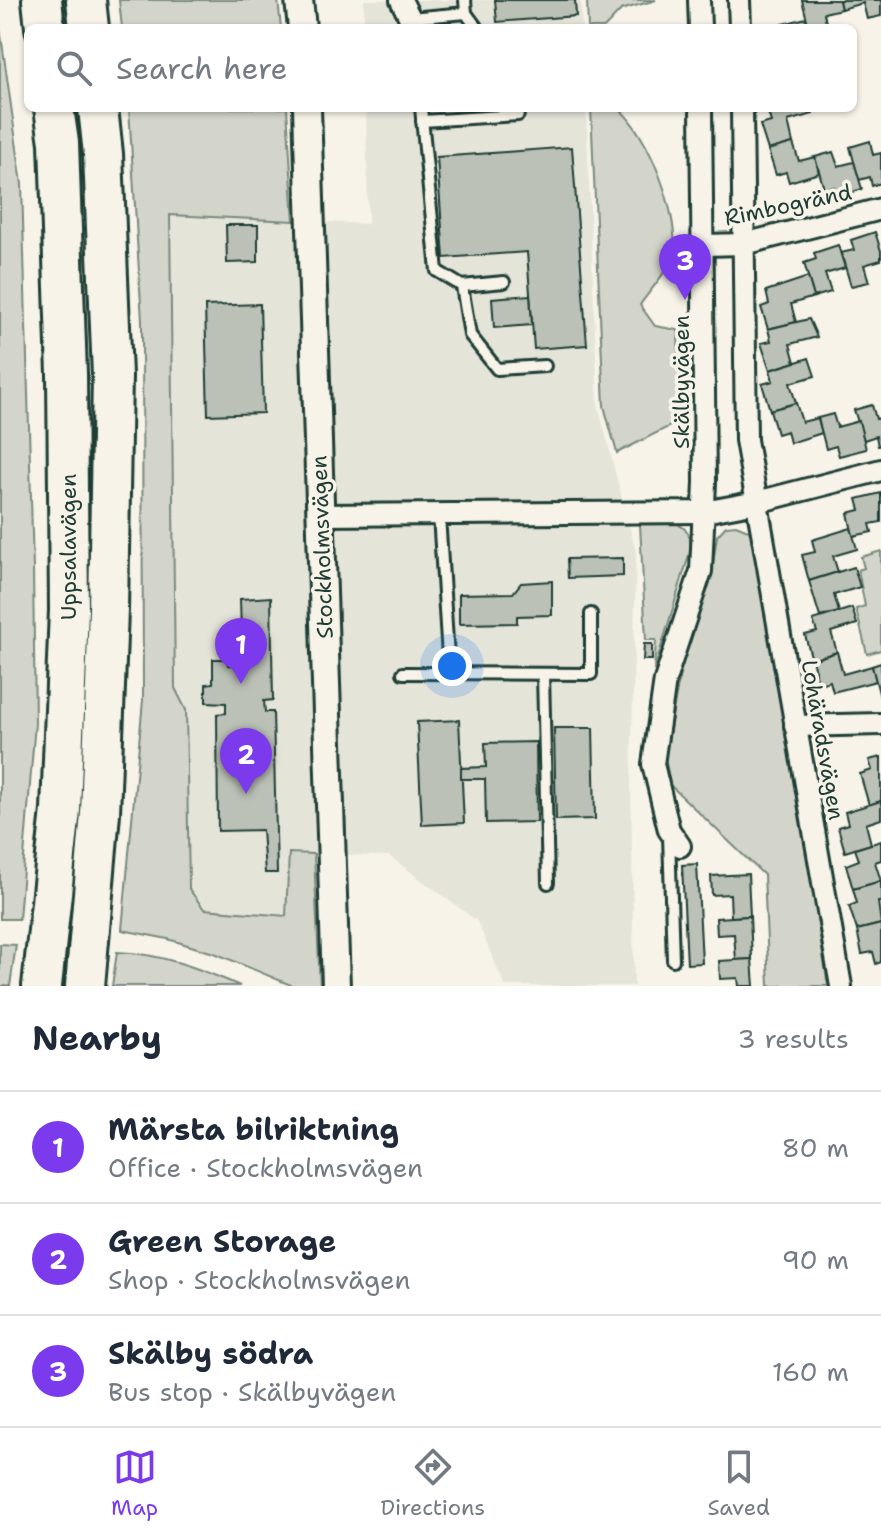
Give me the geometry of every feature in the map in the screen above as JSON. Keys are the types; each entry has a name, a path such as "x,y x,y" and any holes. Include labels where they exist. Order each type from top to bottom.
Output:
{"highway":[{"path":"42,0 45,24"},
{"path":"86,0 89,24"},
{"name":"Uppsalavägen","path":"42,986 61,810 69,610 67,374 59,143 55,112"},
{"name":"Uppsalavägen","path":"85,986 100,813 112,391 103,154 98,112"}],"street":[{"path":"299,0 302,24"},
{"path":"739,0 740,24"},
{"path":"700,24 702,1"},
{"name":"Stockholmsvägen","path":"307,112 336,986"},
{"name":"Skälbyvägen","path":"675,838 653,764 665,680 701,571 705,245 701,112"},
{"name":"Lohäradsvägen","path":"742,112 746,440 841,986"},
{"name":"Rimbogränd","path":"705,245 744,244 881,209"},
{"path":"321,515 704,512 757,502 881,470"},
{"path":"795,726 881,724"}],"lane":[{"path":"465,0 466,13 474,24"},
{"path":"408,15 466,13"},
{"path":"421,112 437,271 462,286 504,282"},
{"path":"422,121 518,115"},
{"path":"462,286 470,335 497,369 545,366"},
{"path":"439,515 449,673"},
{"path":"403,673 591,674 591,614"},
{"path":"543,674 548,883"},
{"path":"673,960 675,838"}],"shaded area":[{"path":"119,0 278,0 281,24 122,24"},
{"path":"364,0 581,0 582,24 364,24"},
{"path":"587,0 656,0 621,10 608,24 588,24"},
{"path":"0,28 22,184 33,568 35,723 19,919 0,919"},
{"path":"129,112 287,112 294,221 170,215 175,688 186,710 189,889 204,909 286,916 289,853 314,854 320,986 293,986 217,954 168,939 122,930 143,700 142,321"},
{"path":"366,112 586,112 598,405 636,553 631,786 634,986 505,986 477,921 389,856 289,854 286,916 204,909 189,889 186,710 175,688 170,214 368,224"},
{"path":"591,112 622,112 651,155 672,218 674,254 640,305 655,326 678,330 680,421 617,453 604,406"},
{"path":"674,522 688,534 690,552 654,671 656,640 646,640 640,524"},
{"path":"736,525 748,530 757,544 828,986 769,986 764,875 670,785 665,756 681,668 713,564 717,536 726,526"},
{"path":"881,551 881,650 867,654 856,609 865,606 858,570 864,568 861,557"},
{"path":"0,944 16,945 10,986 0,986"},
{"path":"117,952 165,959 240,986 112,986"}],"building":[{"path":"495,0 575,0 576,16 497,22"},
{"path":"802,0 839,0 841,9 824,13 826,24 808,24"},
{"path":"839,0 881,0 881,16 867,19 863,3 841,9"},
{"path":"806,18 807,24 783,24"},
{"path":"768,112 813,112 788,121 793,143 768,150 760,125 771,122"},
{"path":"870,141 873,155 881,153 881,183 872,186 870,177 859,180 850,147"},
{"path":"793,143 799,161 815,157 819,173 789,182 786,172 776,175 768,150"},
{"path":"572,147 587,345 534,349 527,252 444,258 437,157"},
{"path":"833,152 838,166 854,162 862,189 837,197 834,187 824,189 815,157"},
{"path":"226,225 258,225 258,262 227,263"},
{"path":"875,232 881,260 864,265 869,282 851,286 841,253 854,250 851,240"},
{"path":"838,245 845,268 825,274 831,292 814,297 804,263 816,259 814,253"},
{"path":"808,277 814,297 791,304 796,322 768,329 761,307 769,304 766,291"},
{"path":"530,295 532,325 494,328 492,298"},
{"path":"260,304 263,413 208,415 205,306"},
{"path":"809,319 817,337 790,344 795,362 770,370 761,343 771,341 768,329"},
{"path":"809,358 815,376 790,383 796,403 770,410 762,384 773,381 770,370"},
{"path":"796,403 802,422 818,418 822,433 790,443 787,431 777,434 770,410"},
{"path":"872,405 876,419 881,418 881,445 878,446 876,436 864,440 854,410"},
{"path":"833,414 837,427 859,421 866,449 839,456 836,446 826,449 818,418"},
{"path":"881,493 881,522 870,524 872,532 853,536 848,513 860,510 857,499"},
{"path":"851,528 857,549 833,556 838,572 809,581 802,555 815,552 812,540"},
{"path":"623,558 623,576 568,578 567,559"},
{"path":"854,567 860,587 834,595 839,612 820,617 809,581"},
{"path":"552,581 552,615 517,616 517,623 459,624 459,594 513,593 521,583"},
{"path":"271,597 273,700 264,701 265,712 273,712 277,873 265,873 262,830 218,831 217,714 226,713 226,703 206,702 206,684 213,683 213,659 227,659 228,665 251,665 251,631 241,632 240,599"},
{"path":"852,608 857,624 831,632 837,652 812,660 805,635 817,632 813,620"},
{"path":"644,644 652,644 652,660 643,660"},
{"path":"837,652 843,674 872,666 876,681 833,692 830,681 819,684 812,660"},
{"path":"881,663 881,697 880,697 872,666"},
{"path":"459,720 464,823 422,825 417,722"},
{"path":"554,728 593,728 595,819 556,820"},
{"path":"536,742 537,822 486,823 485,779 461,779 461,768 486,767 485,743"},
{"path":"881,757 881,801 869,805 860,774 872,770 869,760"},
{"path":"881,801 881,819 866,824 871,844 845,852 838,827 848,824 845,812"},
{"path":"881,841 881,860 875,862 881,881 853,889 846,865 859,860 855,849"},
{"path":"697,864 702,963 687,964 682,865"},
{"path":"748,874 750,916 731,917 730,894 712,895 711,876"},
{"path":"881,881 881,902 878,902 881,924 857,930 849,906 857,903 853,889"},
{"path":"750,916 752,959 736,960 734,934 717,935 716,918"},
{"path":"881,924 881,962 876,964 873,952 862,954 857,930"},
{"path":"752,959 754,986 739,986 738,978 720,979 719,961"}],"place":[{"name":"Skälby södra","path":"685,300"},
{"name":"Märsta bilriktning","path":"241,684"},
{"name":"Green Storage","path":"246,794"}]}
